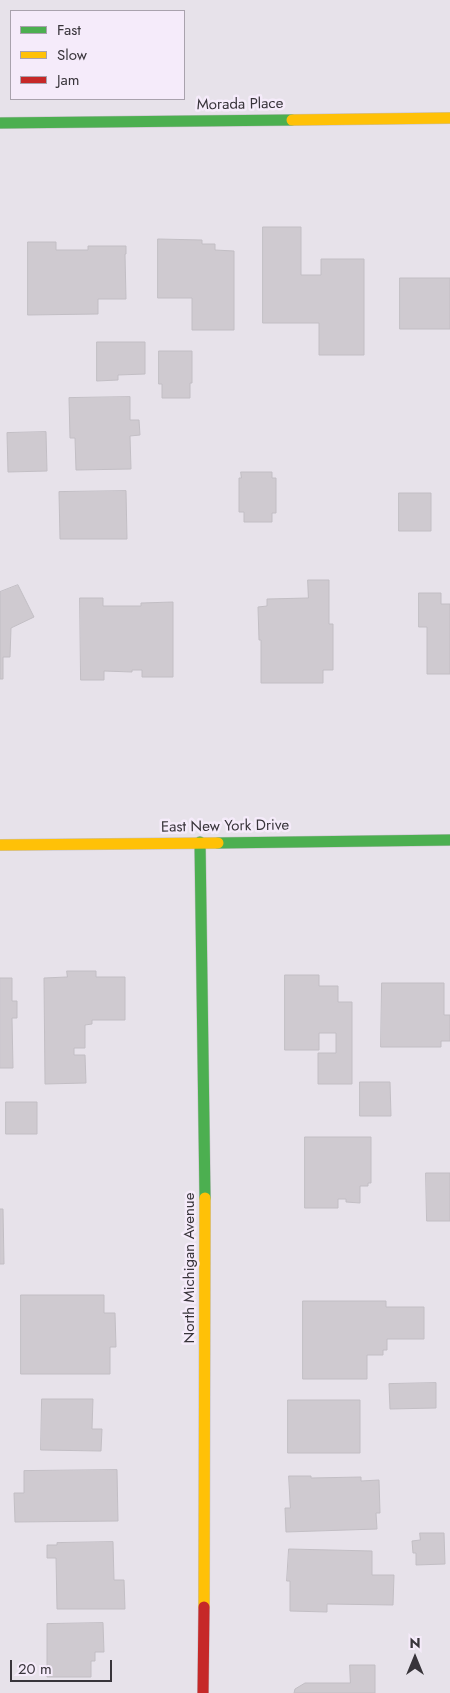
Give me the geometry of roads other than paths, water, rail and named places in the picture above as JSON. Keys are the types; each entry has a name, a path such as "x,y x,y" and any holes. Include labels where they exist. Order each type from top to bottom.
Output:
{"street":[{"name":"Morada Place","path":"0,123 450,118"},
{"name":"East New York Drive","path":"0,845 450,840"},
{"name":"North Michigan Avenue","path":"200,842 206,1257 203,1693"}]}
